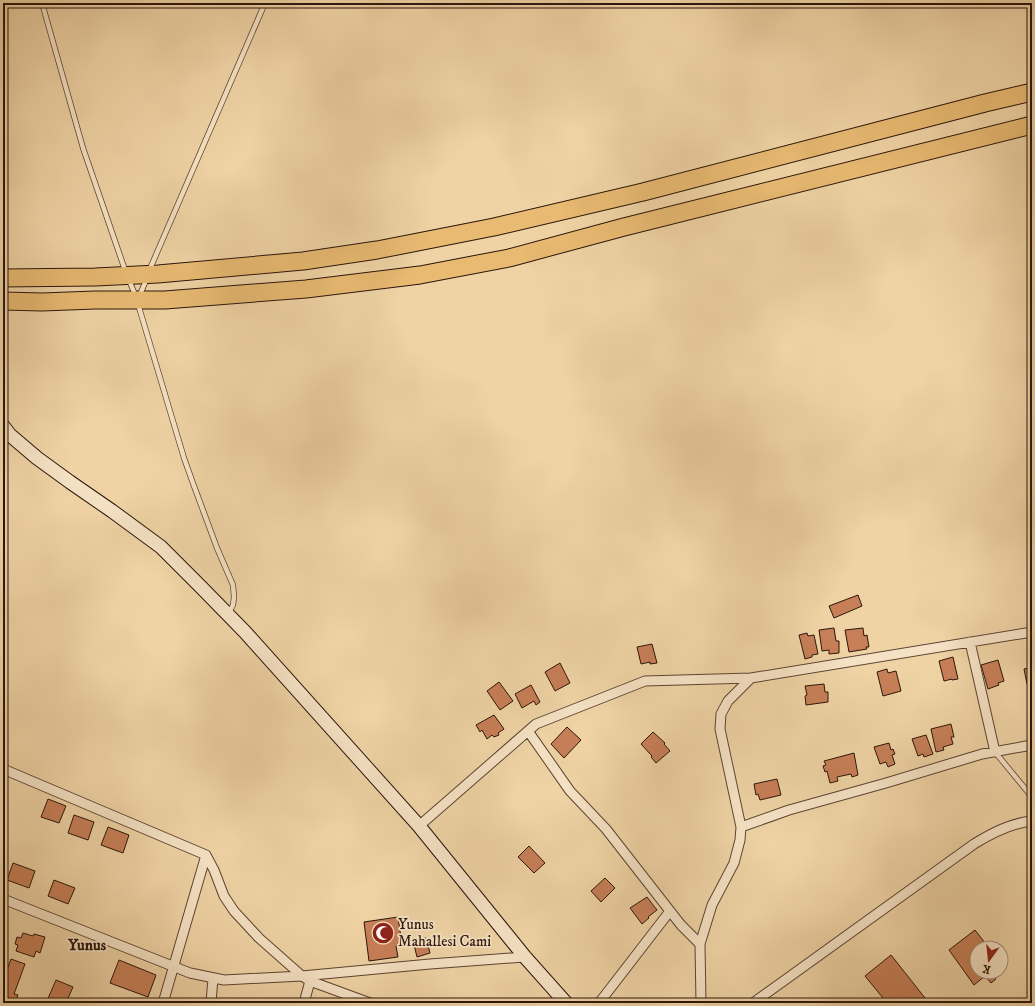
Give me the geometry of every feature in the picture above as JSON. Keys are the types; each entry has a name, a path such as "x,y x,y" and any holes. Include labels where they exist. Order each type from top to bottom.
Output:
{"highway":[{"path":"3,278 95,277 148,274 304,261 377,250 494,227 643,192 1032,92"},
{"path":"3,301 42,302 165,300 306,289 420,276 509,258 632,225 1032,124"}],"street":[{"path":"3,426 37,458 161,547 245,632 419,826 525,957 566,1003"},
{"path":"419,826 536,724 645,681 751,678 1032,632"},
{"path":"970,642 995,752"},
{"path":"701,1003 700,944 712,905 734,863 740,840 741,827 720,729 721,714 728,701 751,678"},
{"path":"528,731 570,791 606,829 681,925 700,944"},
{"path":"741,827 789,810 982,754 1032,745"},
{"path":"3,769 206,855 214,870 224,896 234,911 259,938 306,978 370,1003"},
{"path":"753,1003 974,844 998,831 1026,821 1032,821"},
{"path":"163,1003 206,855"},
{"path":"3,899 190,973 224,980 306,978 430,964 525,957"},
{"path":"599,1003 670,911"},
{"path":"211,1003 213,978"},
{"path":"304,1003 306,978"}],"lane":[{"path":"42,3 83,148 137,300 191,479 233,585 233,605 228,615"},
{"path":"45,12 47,3"},
{"path":"137,300 265,3"},
{"path":"995,752 1032,797"}],"building":[{"path":"858,595 862,606 834,618 829,606"},
{"path":"834,628 836,641 839,641 839,653 829,654 829,650 822,651 819,630"},
{"path":"863,628 864,636 867,635 869,647 866,647 867,649 849,652 845,630"},
{"path":"807,633 808,636 814,635 818,654 812,655 812,657 805,659 799,635"},
{"path":"652,644 657,663 650,664 650,662 641,664 637,647"},
{"path":"953,657 958,679 944,681 939,661"},
{"path":"998,660 1004,681 998,683 999,685 988,689 981,665"},
{"path":"560,663 570,683 555,691 545,672"},
{"path":"1032,667 1032,683 1027,684 1024,669"},
{"path":"887,669 888,673 896,671 901,691 883,696 877,672"},
{"path":"499,682 513,701 500,710 487,691"},
{"path":"824,684 825,692 828,692 828,702 806,705 805,696 807,695 805,686"},
{"path":"531,685 540,702 536,705 534,701 522,708 515,694"},
{"path":"494,715 504,729 498,733 499,735 494,737 492,735 487,739 482,730 480,732 476,725"},
{"path":"951,724 954,737 951,737 953,744 943,747 944,750 936,752 931,729"},
{"path":"567,727 581,740 564,758 551,744"},
{"path":"653,732 665,743 664,744 670,751 656,763 641,744"},
{"path":"926,735 933,754 924,757 923,754 918,756 912,739"},
{"path":"889,743 891,750 893,749 895,754 892,755 895,764 888,767 886,762 880,764 874,747"},
{"path":"854,753 858,775 852,777 851,774 837,777 838,781 830,783 827,771 825,772 823,766 826,765 824,761"},
{"path":"777,779 781,795 760,800 758,794 756,795 754,784"},
{"path":"48,799 66,806 59,823 41,817"},
{"path":"74,815 94,822 88,840 68,833"},
{"path":"108,827 129,835 123,853 101,845"},
{"path":"529,846 545,863 534,873 518,857"},
{"path":"13,863 35,871 29,888 7,880"},
{"path":"605,878 615,888 601,902 591,891"},
{"path":"54,880 75,888 68,904 48,896"},
{"path":"1032,896 1032,906 1027,900"},
{"path":"647,897 657,910 642,924 630,908"},
{"name":"Yunus Mahallesi Cami","path":"398,917 402,945 396,946 398,957 369,961 364,922"},
{"path":"975,930 983,940 969,940 969,978 949,950"},
{"path":"23,933 45,937 40,953 36,951 34,957 16,951 18,945 15,944 17,937 21,938"},
{"path":"426,938 430,953 417,957 413,941"},
{"path":"891,955 929,1003 887,1003 865,976"},
{"path":"11,959 25,964 14,994 18,995 15,1003 5,1003 3,1002 3,981"},
{"path":"119,960 156,975 148,997 110,983"},
{"path":"56,980 73,987 66,1003 46,1003"},
{"path":"970,980 980,980 974,985"}],"place":[{"name":"Yunus Mahallesi Cami","path":"383,933"}],"district":[{"name":"Yunus","path":"87,945"}]}
